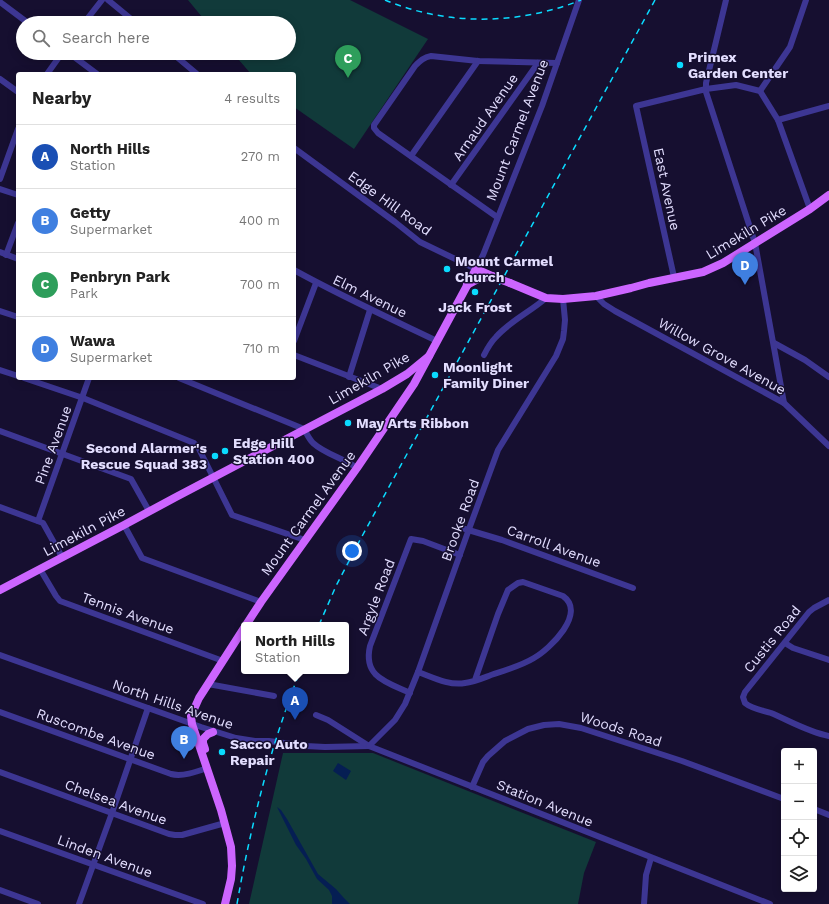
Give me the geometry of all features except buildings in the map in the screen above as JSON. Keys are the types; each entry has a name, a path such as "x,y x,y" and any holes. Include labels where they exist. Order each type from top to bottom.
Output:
{"main road":[{"name":"Limekiln Pike","path":"0,590 124,526 149,511 382,389 407,374 429,356 476,269 546,298 563,299 596,296 674,277 703,272 723,263 829,196"},
{"path":"467,286 478,279 493,277"},
{"name":"Mount Carmel Avenue","path":"248,622 357,468 414,384 429,356"},
{"path":"226,904 231,879 231,847 225,823 191,718 208,684 241,633"},
{"path":"207,768 208,757 203,739 208,734 213,732"}],"street":[{"path":"89,16 102,0"},
{"path":"108,0 127,16"},
{"name":"Mount Carmel Avenue","path":"476,269 542,106 580,0"},
{"path":"726,0 706,83 707,96 755,243 784,403"},
{"path":"760,91 790,47 806,0"},
{"path":"0,2 19,16"},
{"path":"497,217 378,132 374,128 374,124 415,66 427,57 431,56 478,61 558,63"},
{"path":"48,72 57,60"},
{"path":"78,60 94,72"},
{"path":"180,60 195,72"},
{"path":"411,156 478,61"},
{"name":"Arnaud Avenue","path":"451,184 538,62"},
{"path":"0,79 16,91"},
{"path":"706,89 736,85 760,91 778,120 810,209"},
{"name":"East Avenue","path":"674,277 636,106 706,89"},
{"path":"778,120 829,106"},
{"path":"0,179 16,135"},
{"name":"Edge Hill Road","path":"296,149 396,222 420,242 476,269"},
{"path":"0,189 16,194"},
{"path":"16,227 3,253 16,258"},
{"name":"Elm Avenue","path":"296,271 370,310 437,341"},
{"path":"296,337 316,283"},
{"name":"Willow Grove Avenue","path":"596,296 604,304 615,311 784,403 829,446"},
{"path":"484,355 499,333 546,298"},
{"name":"Brooke Road","path":"369,746 395,720 410,693 460,555 467,529 498,450 560,348 565,320 563,299"},
{"path":"350,377 370,310"},
{"path":"0,311 16,316"},
{"path":"774,343 805,360 829,377"},
{"path":"296,356 382,389"},
{"path":"0,370 16,375"},
{"path":"30,380 83,398 194,443 198,447 232,515 305,540"},
{"name":"Pine Avenue","path":"38,521 89,380"},
{"path":"184,380 304,429 309,438 321,449 349,462 357,468"},
{"path":"0,431 131,478 149,511"},
{"path":"0,507 43,523 62,557"},
{"path":"124,526 142,558 261,602"},
{"name":"Carroll Avenue","path":"467,529 502,540 633,588"},
{"name":"Argyle Road","path":"410,693 386,682 372,672 368,660 370,646 411,539 423,541 460,555"},
{"name":"Tennis Avenue","path":"40,569 60,601 223,661"},
{"path":"418,672 453,683 465,684 521,665 536,657 555,640 567,625 572,612 567,599 563,596 523,582 518,583 508,590 475,680"},
{"name":"Custis Road","path":"829,600 809,612 745,692 743,697 748,706 829,736"},
{"path":"785,643 793,648 829,660"},
{"name":"North Hills Avenue","path":"0,655 213,732 243,739 306,746 333,748 369,746"},
{"path":"208,684 274,696"},
{"path":"79,904 112,814 148,708"},
{"name":"Ruscombe Avenue","path":"0,712 175,775 182,775 207,768"},
{"name":"Station Avenue","path":"316,715 328,720 369,746 770,904"},
{"name":"Woods Road","path":"472,787 483,762 505,741 528,729 544,725 559,724 581,728 674,758 781,798"},
{"name":"Chelsea Avenue","path":"0,772 169,834 182,834 225,823"},
{"path":"817,810 829,815"},
{"name":"Linden Avenue","path":"0,831 203,904"},
{"path":"644,904 646,875 651,858"},
{"path":"0,890 38,904"}],"green space":[{"path":"188,0 350,0 428,39 354,149 296,108 296,72 249,72 239,60 296,60 296,16 201,16"},
{"path":"283,753 373,753 596,842 584,873 578,904 249,904"}],"water":[{"path":"338,763 351,771 346,780 333,771"},
{"path":"277,807 287,819 318,874 336,889 350,904 332,904 332,896 329,890 317,879 296,845"}],"railway":[{"path":"385,0 433,14 458,18 483,19 508,18 533,14 581,0"},
{"path":"320,622 336,586 360,540 655,0"},
{"path":"237,904 253,826 273,749 299,674"}],"place":[{"name":"Primex Garden Center","path":"680,65"},
{"name":"Penbryn Park","path":"348,78"},
{"name":"Mount Carmel Church","path":"447,269"},
{"name":"Wawa","path":"745,285"},
{"name":"Jack Frost","path":"475,292"},
{"name":"Moonlight Family Diner","path":"435,375"},
{"name":"May Arts Ribbon","path":"348,423"},
{"name":"Edge Hill Station 400","path":"225,451"},
{"name":"Second Alarmer's Rescue Squad 383","path":"215,456"},
{"name":"North Hills","path":"295,720"},
{"name":"Sacco Auto Repair","path":"222,752"},
{"name":"Getty","path":"184,759"}]}
